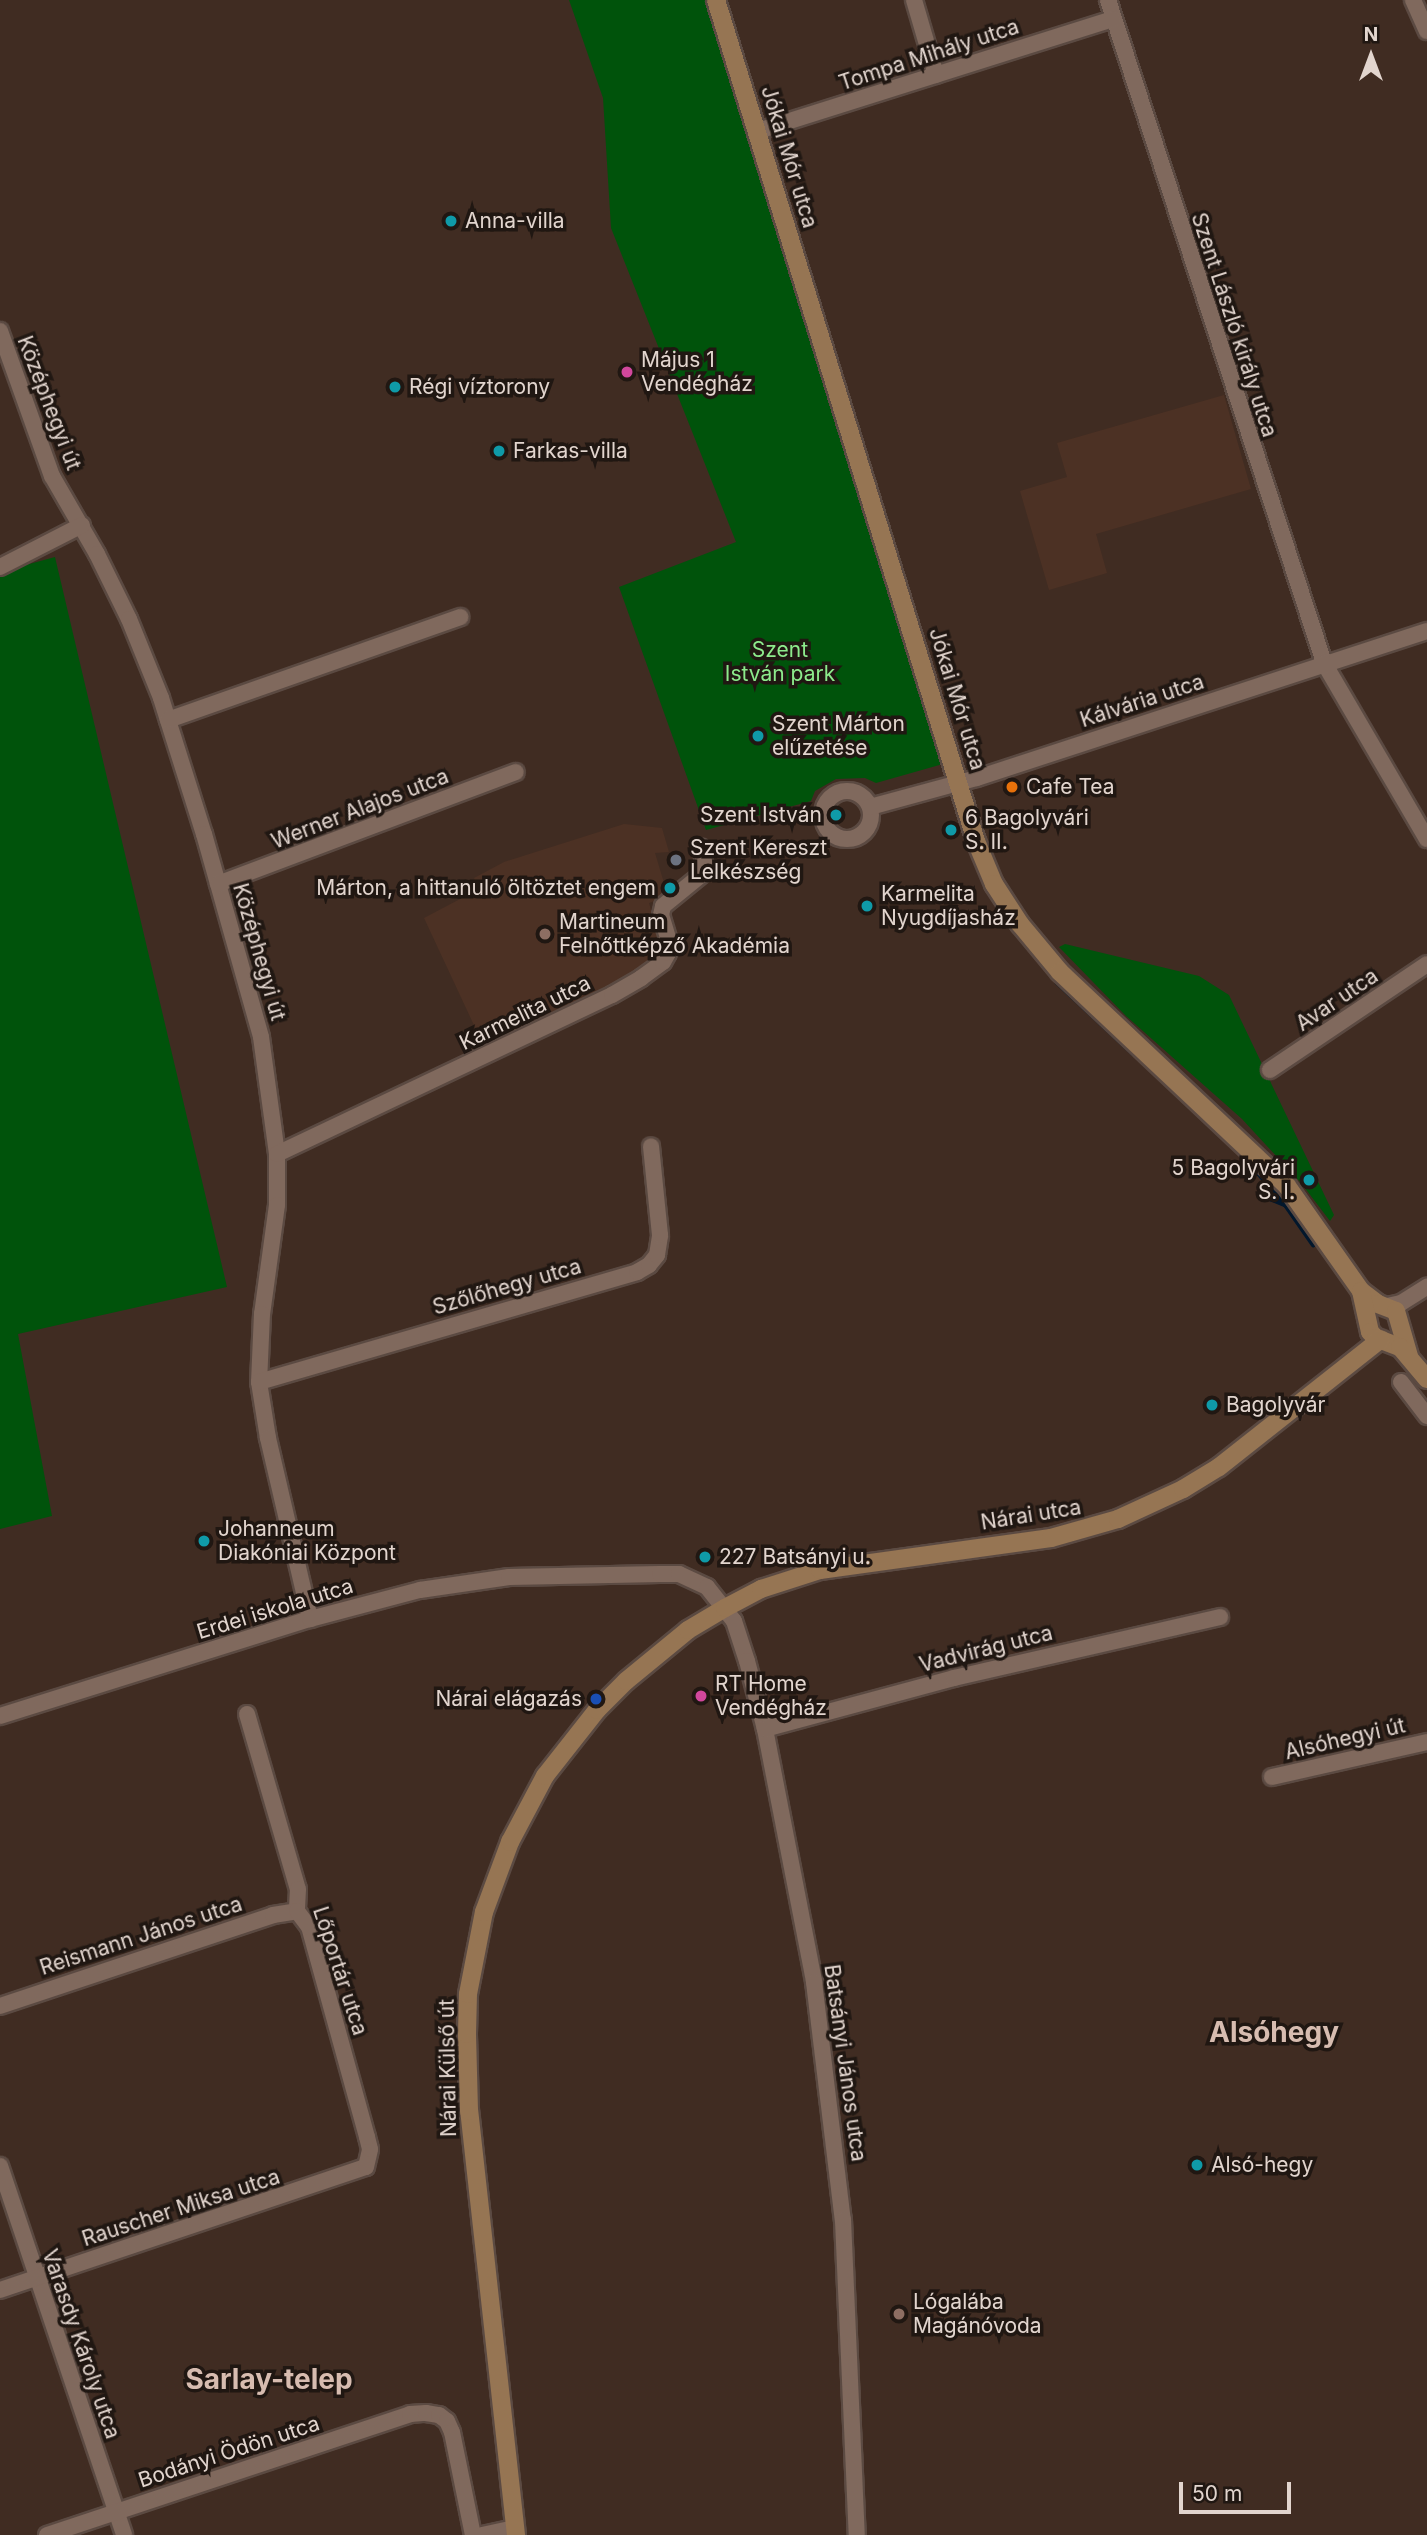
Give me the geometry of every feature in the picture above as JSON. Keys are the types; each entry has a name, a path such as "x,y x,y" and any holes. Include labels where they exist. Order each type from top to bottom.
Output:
{"street":[{"name":"Jókai Mór utca","path":"716,0 976,841 994,884 1020,924 1081,993 1287,1186 1361,1291 1375,1333"},
{"path":"914,0 936,75"},
{"name":"Szent László király utca","path":"1108,0 1324,663 1427,839"},
{"path":"1413,0 1427,31"},
{"name":"Tompa Mihály utca","path":"758,131 1113,19"},
{"name":"Középhegyi út","path":"0,331 52,476 82,525 129,619 168,720 261,1037 277,1154 277,1205 262,1314 259,1382 268,1438 310,1619"},
{"path":"0,567 82,525"},
{"path":"168,720 460,617"},
{"name":"Kálvária utca","path":"870,807 959,783 1427,631"},
{"name":"Werner Alajos utca","path":"218,884 516,772"},
{"name":"Karmelita utca","path":"277,1154 641,978 663,962 668,953 669,941 661,915 663,906 706,871 701,848"},
{"name":"Avar utca","path":"1269,1070 1427,964"},
{"name":"Szőlőhegy utca","path":"259,1382 637,1272 649,1265 657,1255 660,1235 651,1146"},
{"name":"Jókai Mór utca","path":"1361,1291 1396,1311 1401,1322"},
{"path":"1375,1333 1373,1310 1422,1291"},
{"path":"1375,1333 1395,1336 1422,1291"},
{"path":"1401,1322 1409,1356"},
{"path":"1375,1333 1409,1356 1427,1380"},
{"name":"Nárai utca","path":"725,1608 761,1589 820,1570 1051,1538 1098,1527 1145,1508 1219,1467 1313,1392 1354,1350 1375,1333"},
{"path":"1401,1382 1427,1416"},
{"name":"Erdei iskola utca","path":"0,1716 310,1619 420,1590 509,1577 679,1574 707,1587 725,1608"},
{"name":"Batsányi János utca","path":"725,1608 738,1634 765,1729 814,1982 838,2165 858,2535"},
{"name":"Nárai Külső út","path":"515,2532 469,2111 467,2034 475,1950 484,1912 510,1842 545,1776 597,1710 626,1681 688,1630 725,1608"},
{"name":"Vadvirág utca","path":"765,1729 954,1678 1220,1617"},
{"name":"Lőportár utca","path":"247,1714 298,1889 297,1911 309,1927 367,2137 369,2159"},
{"name":"Alsóhegyi út","path":"1272,1777 1427,1742"},
{"name":"Reismann János utca","path":"0,2006 273,1914 297,1911"},
{"name":"Rauscher Miksa utca","path":"0,2290 356,2172 366,2167 369,2159"},
{"name":"Varasdy Károly utca","path":"0,2166 124,2535"},
{"name":"Bodányi Ödön utca","path":"47,2535 410,2414 426,2413 439,2415 447,2421 452,2432 473,2535"},
{"path":"482,2535 515,2532"}],"shaded area":[{"path":"1224,395 1251,489 1096,534 1107,573 1049,590 1020,491 1067,477 1057,443"},
{"name":"Martineum Felnőttképző Akadémia","path":"624,824 662,828 669,852 655,853 668,896 649,903 663,952 632,978 486,1051 424,918 479,889 474,878 504,862"}],"green space":[{"name":"Szent István park","path":"569,0 705,0 943,764 876,783 865,778 836,779 815,791 811,801 706,830 619,587 736,542 611,228 603,98"},
{"path":"55,557 227,1287 18,1334 52,1516 0,1529 0,572"},
{"path":"1065,944 1199,976 1229,995 1334,1215 1330,1221 1301,1183 1242,1119 1126,1016 1059,947"}],"waterway":[{"path":"1057,982 1133,1053"},
{"path":"1142,1061 1202,1117"},
{"path":"1249,1162 1285,1204 1313,1244"},
{"path":"1262,1195 1284,1204"}],"place":[{"name":"Anna-villa","path":"451,221"},
{"name":"Május 1 Vendégház","path":"627,372"},
{"name":"Régi víztorony","path":"395,387"},
{"name":"Farkas-villa","path":"499,451"},
{"name":"Szent Márton elűzetése","path":"758,736"},
{"name":"Cafe Tea","path":"1012,787"},
{"name":"Szent István","path":"836,815"},
{"name":"6 Bagolyvári S. II.","path":"951,830"},
{"name":"Szent Kereszt Lelkészség","path":"676,860"},
{"name":"Márton, a hittanuló öltöztet engem","path":"670,888"},
{"name":"Karmelita Nyugdíjasház","path":"867,906"},
{"name":"Martineum Felnőttképző Akadémia","path":"545,934"},
{"name":"5 Bagolyvári S. I.","path":"1309,1180"},
{"name":"Bagolyvár","path":"1212,1405"},
{"name":"Johanneum Diakóniai Központ","path":"204,1541"},
{"name":"227 Batsányi u.","path":"705,1557"},
{"name":"RT Home Vendégház","path":"701,1696"},
{"name":"Nárai elágazás","path":"596,1699"},
{"name":"Alsó-hegy","path":"1197,2165"},
{"name":"Lógalába Magánóvoda","path":"899,2314"}],"district":[{"name":"Alsóhegy","path":"1274,2032"},
{"name":"Sarlay-telep","path":"269,2379"}]}
